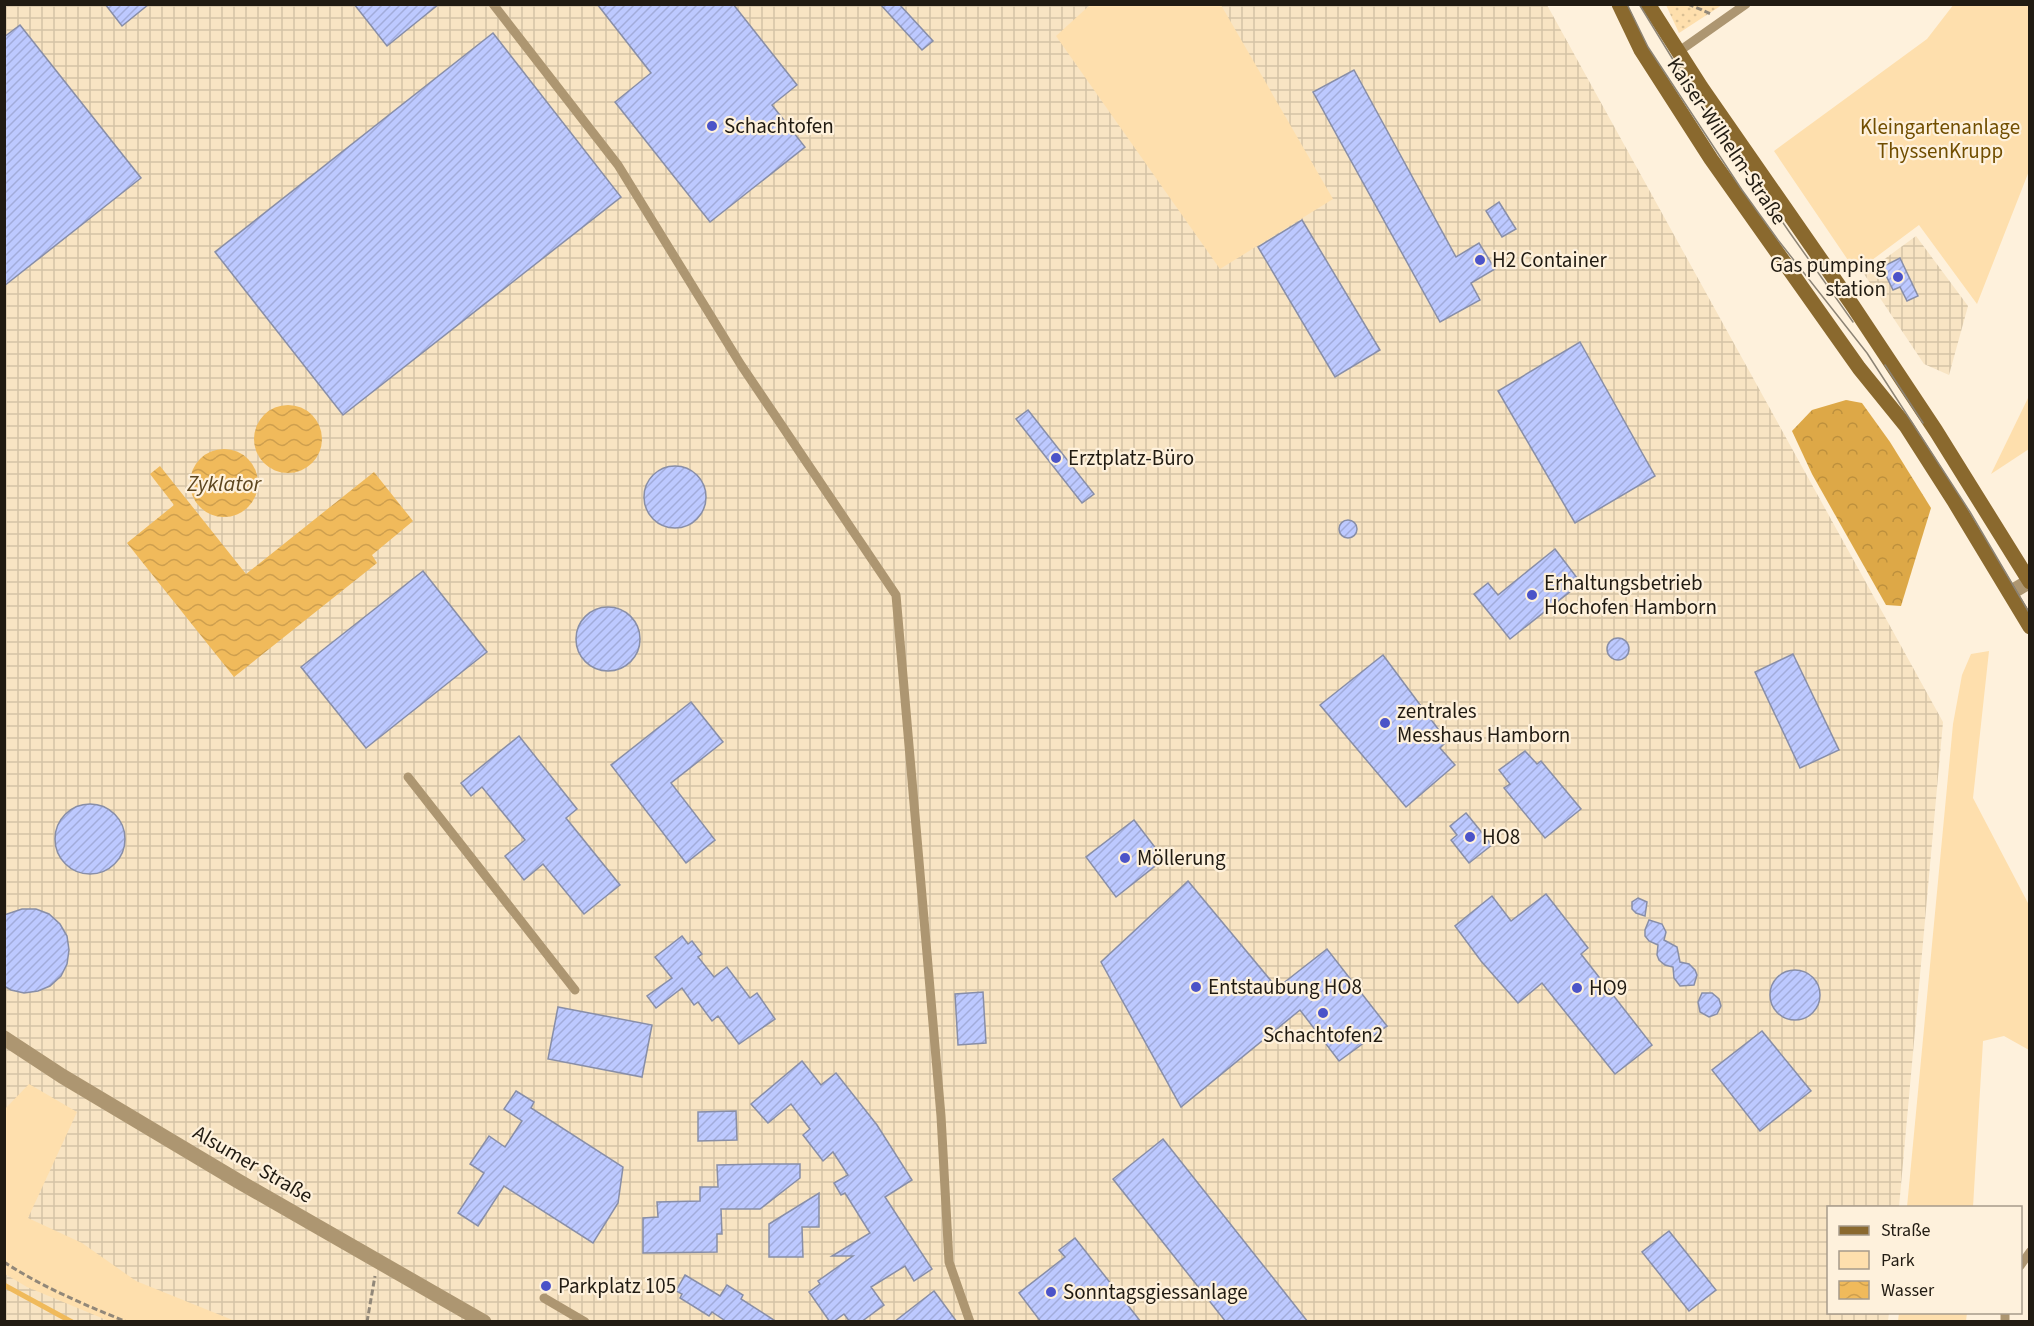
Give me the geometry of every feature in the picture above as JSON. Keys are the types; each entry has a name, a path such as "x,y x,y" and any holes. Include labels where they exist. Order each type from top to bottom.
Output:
{"main road":[{"name":"Kaiser-Wilhelm-Straße","path":"1619,4 1641,50 1711,159 1859,368 1906,426 2030,627"},
{"name":"Kaiser-Wilhelm-Straße","path":"1648,4 1936,431 2029,582"}],"street":[{"path":"2010,594 2029,582"},
{"name":"Alsumer Straße","path":"4,1038 81,1088 238,1181 484,1322"}],"lane":[{"path":"493,4 618,165 741,365 896,595 940,1104 949,1262 970,1322"},
{"path":"1678,51 1746,4"},
{"path":"408,777 575,990"},
{"path":"544,1298 585,1322"}],"path":[{"path":"1688,4 1696,8"},
{"path":"367,1322 377,1260"},
{"path":"4,1262 86,1306 127,1322"}],"shaded area":[{"path":"5,5 1547,5 1943,722 1899,1206 1827,1206 1827,1314 1889,1314 1888,1321 5,1322"},
{"path":"1916,236 1968,306 1949,375 1924,364 1864,274"}],"green space":[{"name":"Kleingartenanlage ThyssenKrupp","path":"1954,4 2029,5 2029,171 1977,304 1919,225 1856,272 1774,151 1927,39"},
{"path":"1090,5 1221,5 1333,199 1220,269 1056,36"},
{"path":"1666,5 1722,5 1679,33"},
{"path":"2029,396 2029,449 1991,474"},
{"path":"1846,400 1862,403 1890,442 1931,508 1901,606 1886,605 1812,474 1792,431 1812,410"},
{"path":"1989,651 1973,798 2029,905 2029,1050 2004,1036 1983,1041 1973,1206 1907,1206 1953,724 1962,675 1971,654"},
{"path":"29,1084 77,1112 28,1218 82,1243 136,1281 235,1321 109,1321 27,1287 5,1274 5,1109"},
{"path":"1899,1314 1967,1314 1966,1321 1898,1321"}],"water":[{"name":"Zyklator","path":"288,405 301,408 312,415 319,426 322,439 319,452 312,463 301,470 288,473 275,470 264,463 257,452 254,439 257,426 264,415 275,408"},
{"name":"Zyklator","path":"224,449 237,452 248,459 255,470 258,483 255,496 248,507 237,514 224,517 211,514 200,507 193,496 190,483 193,470 200,459 211,452"},
{"path":"160,466 246,574 374,472 413,521 372,555 377,563 234,677 127,543 174,505 150,474"}],"building":[{"path":"105,4 149,4 122,26"},
{"path":"354,4 439,4 387,46"},
{"name":"Schachtofen","path":"597,4 733,4 797,85 772,105 805,147 710,222 615,102 651,73"},
{"path":"880,4 899,4 933,41 922,50"},
{"path":"20,25 141,178 4,286 4,37"},
{"path":"493,33 621,197 343,415 215,252"},
{"path":"1354,70 1456,257 1479,243 1495,269 1471,283 1480,300 1440,322 1313,92"},
{"path":"1499,202 1516,229 1502,237 1486,211"},
{"path":"1302,220 1380,350 1335,377 1258,247"},
{"name":"Gas pumping station","path":"1900,258 1918,296 1907,301 1900,287 1893,290 1882,267"},
{"path":"1580,342 1655,476 1575,523 1498,391"},
{"name":"Erztplatz-Büro","path":"1028,410 1094,494 1082,503 1016,419"},
{"path":"669,466 681,466 697,475 704,485 706,497 704,509 697,519 681,528 669,528 658,523 649,514 644,503 644,491 649,480 658,471"},
{"path":"1348,520 1354,523 1357,529 1354,535 1348,538 1342,535 1339,529 1342,523"},
{"name":"Erhaltungsbetrieb Hochofen Hamborn","path":"1555,549 1581,583 1510,639 1474,594 1488,583 1498,595"},
{"path":"423,571 487,652 366,748 301,667"},
{"path":"602,607 614,607 631,616 638,627 640,639 638,651 631,662 614,671 602,671 590,666 581,657 576,645 576,633 581,621 590,612"},
{"path":"1618,638 1626,641 1629,649 1626,657 1618,660 1610,657 1607,649 1610,641"},
{"path":"1793,654 1839,750 1800,768 1755,672"},
{"name":"zentrales Messhaus Hamborn","path":"1383,655 1447,741 1440,748 1455,765 1406,807 1320,705"},
{"path":"691,702 723,742 671,783 715,840 686,863 611,765"},
{"path":"519,736 577,809 566,818 620,885 584,914 543,864 524,880 505,856 525,840 482,787 471,796 461,783"},
{"path":"1525,751 1537,764 1541,761 1581,809 1545,838 1504,788 1510,784 1499,770"},
{"path":"90,804 103,807 115,814 122,826 125,839 122,852 115,864 103,871 90,874 77,871 65,864 58,852 55,839 58,826 65,814 77,807"},
{"name":"HO8","path":"1466,813 1492,845 1469,863 1451,840 1457,835 1450,826"},
{"name":"Möllerung","path":"1134,820 1164,859 1116,897 1086,857"},
{"name":"Entstaubung HO8","path":"1188,881 1277,988 1327,949 1387,1026 1339,1061 1300,1010 1181,1107 1101,962"},
{"name":"HO9","path":"1546,894 1588,948 1581,954 1652,1045 1615,1074 1542,983 1518,1003 1481,961 1455,926 1492,896 1511,921"},
{"path":"1638,898 1647,902 1645,916 1632,909 1632,902"},
{"path":"22,909 36,909 49,914 60,924 67,936 69,950 67,964 61,976 50,986 24,993 4,986 4,915"},
{"path":"1649,920 1662,924 1666,932 1664,940 1677,947 1680,962 1689,964 1695,970 1697,975 1694,985 1680,986 1674,978 1673,967 1659,960 1658,945 1649,941 1645,936"},
{"path":"682,936 688,944 692,941 702,954 698,957 714,977 727,967 750,998 757,993 775,1019 739,1044 718,1016 712,1021 698,1002 694,1005 682,988 656,1008 647,996 672,978 655,957"},
{"path":"1790,970 1800,970 1813,977 1820,990 1820,1000 1813,1013 1800,1020 1790,1020 1781,1016 1774,1009 1770,1000 1770,990 1774,981 1781,974"},
{"path":"983,992 986,1043 958,1045 955,994"},
{"path":"1702,993 1712,993 1719,999 1721,1006 1717,1014 1709,1017 1700,1012 1698,1002"},
{"path":"558,1007 652,1025 642,1077 548,1059"},
{"path":"1762,1031 1811,1091 1760,1131 1712,1070"},
{"path":"802,1061 821,1085 836,1073 877,1125 912,1180 885,1197 932,1269 914,1281 905,1266 871,1287 884,1305 861,1322 850,1322 844,1314 830,1322 809,1292 820,1284 818,1281 853,1256 832,1256 870,1233 845,1193 841,1195 834,1183 848,1175 833,1152 823,1161 803,1135 810,1129 791,1104 768,1123 751,1104"},
{"path":"516,1091 534,1102 531,1108 623,1167 618,1203 593,1243 504,1186 478,1226 458,1213 484,1173 470,1164 489,1136 505,1147 522,1121 504,1109"},
{"path":"736,1111 737,1140 698,1141 698,1112"},
{"path":"1163,1139 1308,1322 1226,1322 1113,1179"},
{"path":"800,1164 800,1178 760,1209 721,1209 722,1234 717,1234 717,1252 643,1253 643,1218 658,1217 657,1202 700,1201 700,1187 718,1187 717,1165"},
{"path":"819,1193 819,1227 802,1227 803,1257 769,1257 769,1224"},
{"path":"1669,1231 1716,1290 1689,1311 1642,1252"},
{"path":"1075,1238 1141,1322 1041,1322 1019,1293 1065,1257 1059,1250"},
{"path":"685,1275 720,1296 727,1285 743,1295 741,1299 777,1322 727,1322 712,1312 709,1316 680,1298 682,1294 676,1291"},
{"path":"934,1291 957,1322 894,1322"}],"waterway":[{"path":"4,1285 72,1322"}],"tram line":[{"path":"1627,4 1648,47 1742,190 1778,240 1867,353 1970,512 2030,614"},
{"path":"1639,4 1691,89 1853,322"},
{"path":"1885,365 1923,423"}],"place":[{"name":"Schachtofen","path":"712,126"},
{"name":"H2 Container","path":"1480,260"},
{"name":"Gas pumping station","path":"1898,277"},
{"name":"Erztplatz-Büro","path":"1056,458"},
{"name":"Erhaltungsbetrieb Hochofen Hamborn","path":"1532,595"},
{"name":"zentrales Messhaus Hamborn","path":"1385,723"},
{"name":"HO8","path":"1470,837"},
{"name":"Möllerung","path":"1125,858"},
{"name":"Entstaubung HO8","path":"1196,987"},
{"name":"HO9","path":"1577,988"},
{"name":"Schachtofen2","path":"1323,1013"},
{"name":"Parkplatz 105","path":"546,1286"},
{"name":"Sonntagsgiessanlage","path":"1051,1292"}]}
